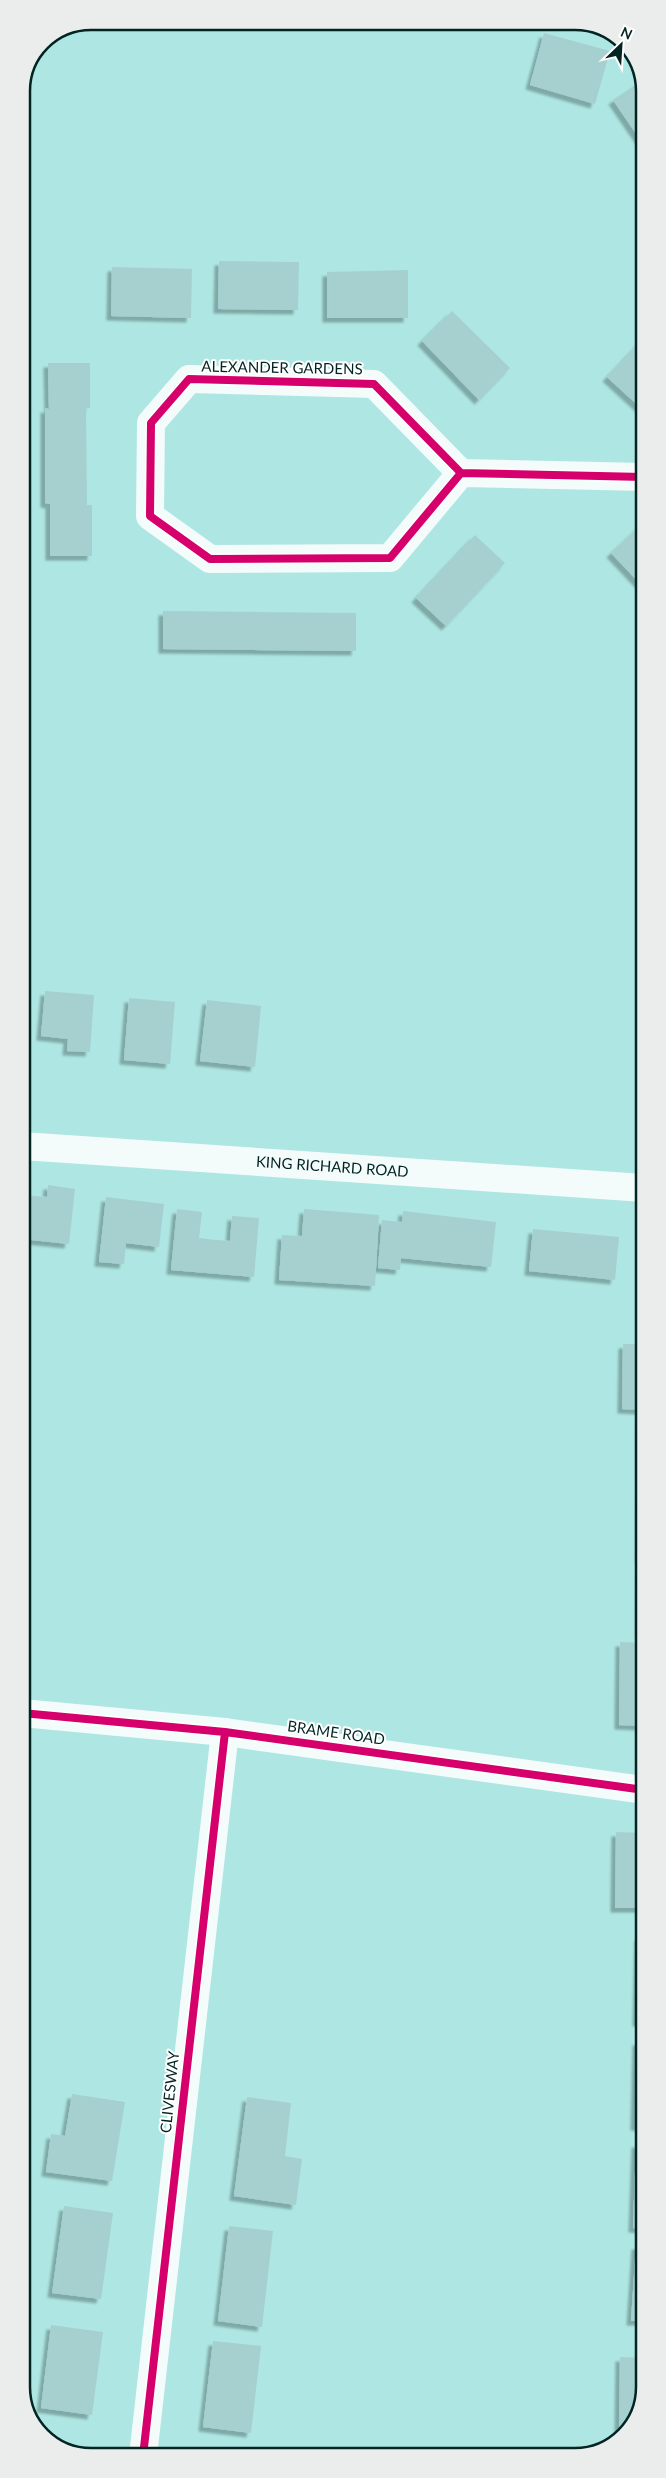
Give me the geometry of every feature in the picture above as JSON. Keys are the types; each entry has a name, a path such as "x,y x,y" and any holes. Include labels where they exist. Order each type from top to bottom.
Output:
{"street":[{"name":"ALEXANDER GARDENS","path":"189,379 374,384 461,473 390,558 210,559 150,516 151,423 189,379"},
{"path":"461,473 636,477"},
{"name":"KING RICHARD ROAD","path":"30,1147 636,1187"},
{"name":"BRAME ROAD","path":"30,1714 225,1732 636,1789"},
{"name":"CLIVESWAY","path":"144,2448 225,1732"}],"building":[{"path":"544,33 610,51 595,104 530,85"},
{"path":"636,85 636,134 613,100"},
{"path":"219,261 299,262 298,310 218,309"},
{"path":"112,267 192,269 191,318 111,316"},
{"path":"408,270 408,318 327,318 327,272"},
{"path":"452,311 510,368 479,400 422,341"},
{"path":"636,346 636,404 607,377"},
{"path":"48,363 90,363 90,408 86,408 87,505 92,505 92,556 50,556 50,504 45,503 45,408 49,409"},
{"path":"636,530 636,580 611,553"},
{"path":"475,535 505,563 446,626 416,598"},
{"path":"163,611 356,613 356,651 163,649"},
{"path":"45,991 94,995 90,1052 67,1051 68,1039 41,1036"},
{"path":"129,998 175,1002 170,1064 124,1060"},
{"path":"207,1000 261,1006 255,1067 200,1061"},
{"path":"48,1185 75,1189 69,1244 30,1240 30,1196 47,1197"},
{"path":"106,1197 164,1204 159,1247 126,1243 124,1264 99,1262"},
{"path":"177,1209 202,1212 199,1238 216,1240 230,1241 232,1216 259,1218 254,1277 171,1270"},
{"path":"304,1209 379,1215 375,1286 279,1280 282,1235 302,1236"},
{"path":"403,1211 496,1222 491,1267 401,1258 400,1270 378,1268 382,1220 402,1222"},
{"path":"533,1229 619,1237 615,1280 529,1271"},
{"path":"623,1344 636,1344 636,1410 622,1409"},
{"path":"620,1642 636,1643 636,1726 619,1725"},
{"path":"616,1832 636,1833 636,1908 615,1908"},
{"path":"636,2084 636,2126 635,2126"},
{"path":"72,2094 125,2102 112,2181 46,2172 51,2134 65,2136"},
{"path":"247,2097 291,2103 285,2156 302,2159 296,2205 234,2196"},
{"path":"636,2143 636,2228 633,2228"},
{"path":"64,2206 113,2213 101,2299 52,2293"},
{"path":"229,2226 273,2231 262,2327 218,2321"},
{"path":"636,2245 636,2321 631,2321"},
{"path":"51,2325 103,2332 92,2415 41,2408"},
{"path":"213,2341 261,2346 251,2433 203,2427"},
{"path":"620,2357 636,2358 635,2399 630,2414 619,2428"}],"cycle path":[{"path":"189,379 374,384 461,473 390,558 210,559 150,516 151,423 189,379"},
{"path":"461,473 636,477"},
{"path":"30,1714 225,1732 636,1789"},
{"path":"144,2448 225,1732"}]}
